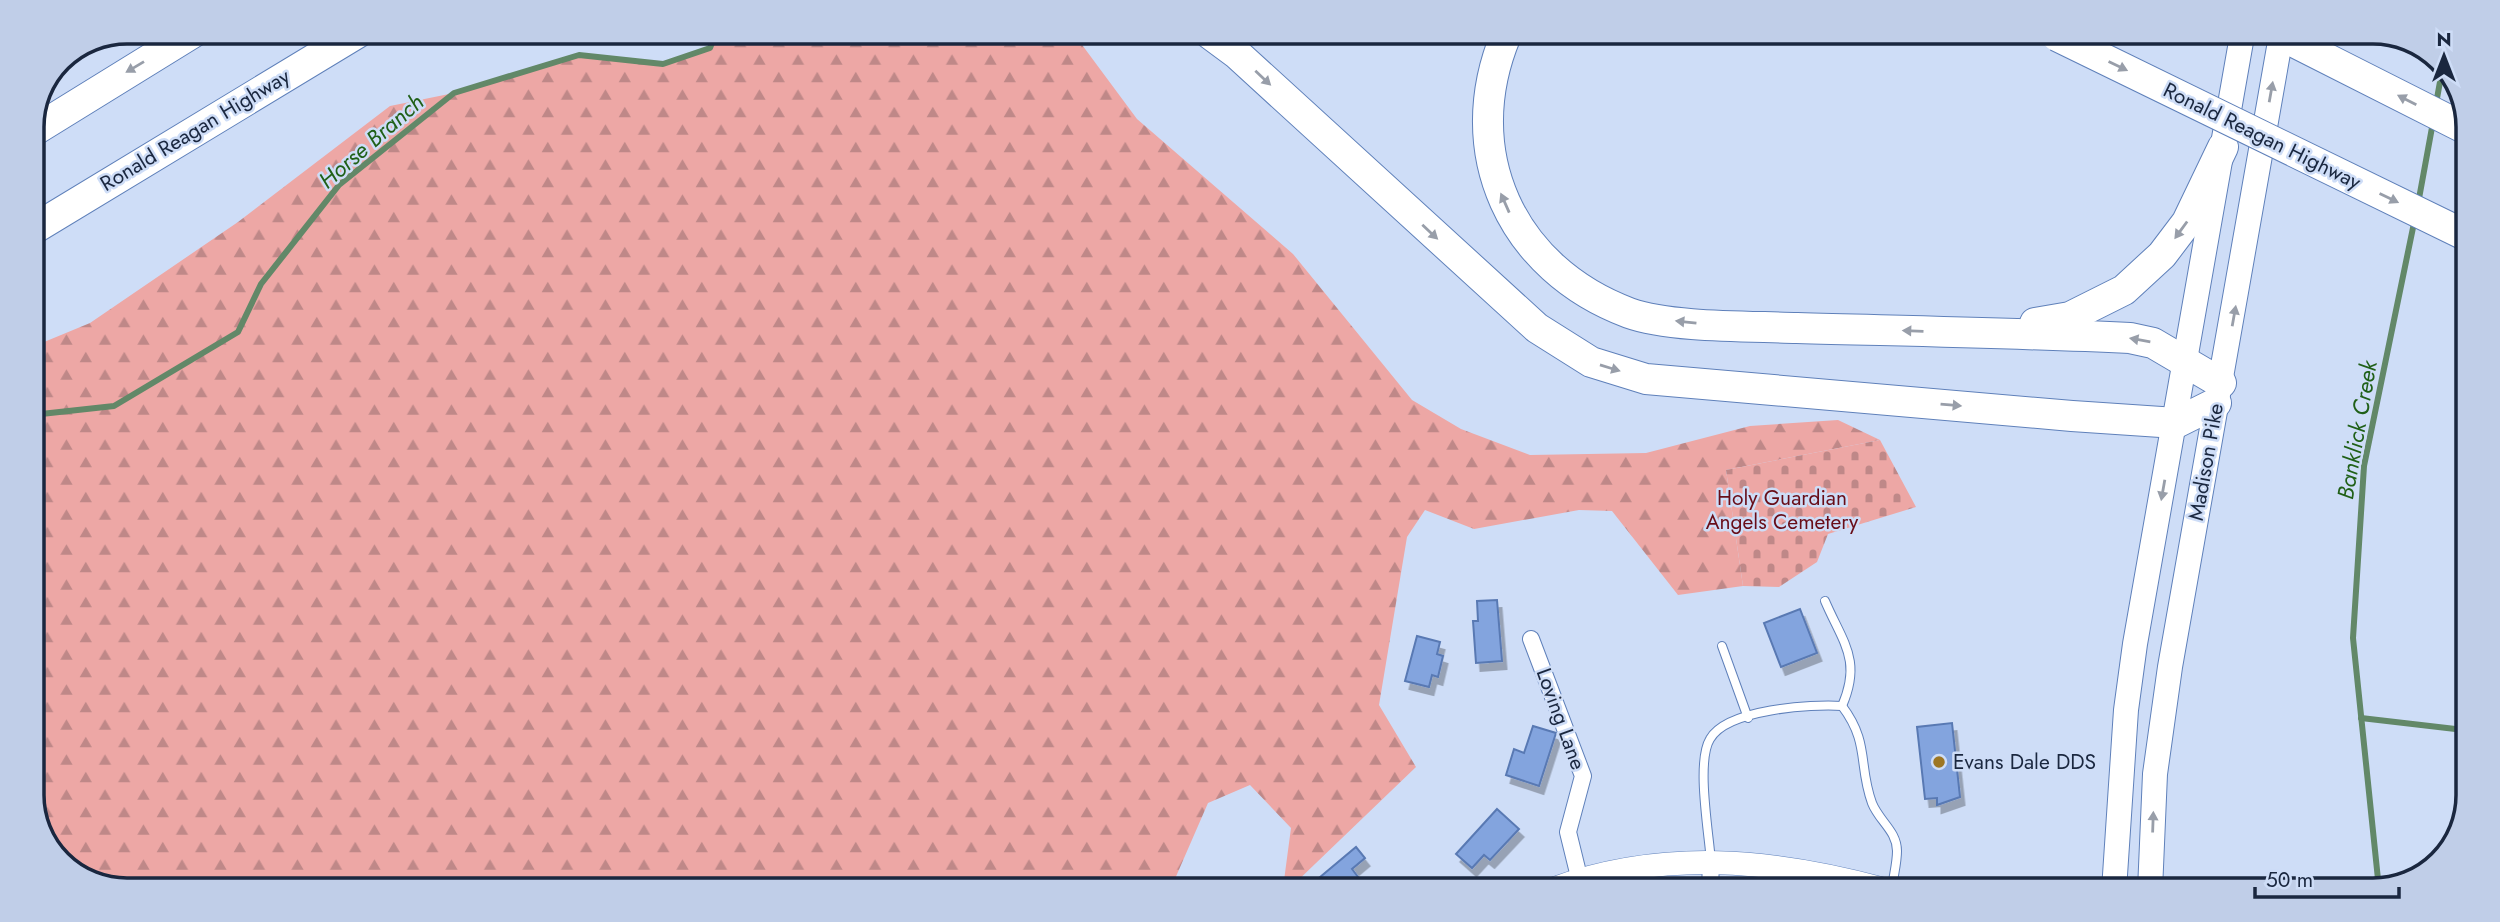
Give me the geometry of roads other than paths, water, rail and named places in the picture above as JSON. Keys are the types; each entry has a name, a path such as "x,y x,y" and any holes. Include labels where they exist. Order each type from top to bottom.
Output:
{"highway":[{"path":"44,124 175,44"},
{"name":"Ronald Reagan Highway","path":"44,223 338,44"},
{"path":"1224,44 1538,328 1591,362 1646,379 2176,423 2219,393 2185,363 2153,343 2130,338 1726,326 1648,318 1597,298 1533,250 1512,218 1495,180 1487,120 1504,44"},
{"name":"Ronald Reagan Highway","path":"2073,44 2456,230"},
{"path":"2297,44 2456,124"},
{"path":"1981,333 2070,317 2124,289 2162,256 2188,222 2223,147"}],"main road":[{"name":"Madison Pike","path":"2115,878 2128,697 2241,44"},
{"name":"Madison Pike","path":"2151,878 2155,774 2170,667 2280,44"}],"street":[{"name":"Loving Lane","path":"1531,639 1583,776 1568,832 1579,878"},
{"path":"1710,878 1711,862"},
{"path":"1592,878 1621,871 1711,862 1770,864 1841,878"}],"lane":[{"path":"1825,601 1853,670 1852,684 1842,705"},
{"path":"1722,646 1748,718"},
{"path":"1711,862 1704,762 1710,739 1722,726 1748,718 1808,704 1842,705"},
{"path":"1842,705 1855,723 1863,746 1873,805 1892,831 1897,850 1893,878"}],"waterway":[{"name":"Horse Branch","path":"44,414 114,406 238,332 261,284 339,185 454,93 579,55 663,64 710,48 712,44"},
{"name":"Banklick Creek","path":"2436,104 2438,91"},
{"name":"Banklick Creek","path":"2418,204 2433,122"},
{"name":"Banklick Creek","path":"2378,878 2353,638 2364,466 2415,218"},
{"path":"2361,718 2456,729"}],"place":[{"name":"Evans Dale DDS","path":"1939,762"}],"park label":[{"name":"Holy Guardian Angels Cemetery","path":"1782,510"}]}
